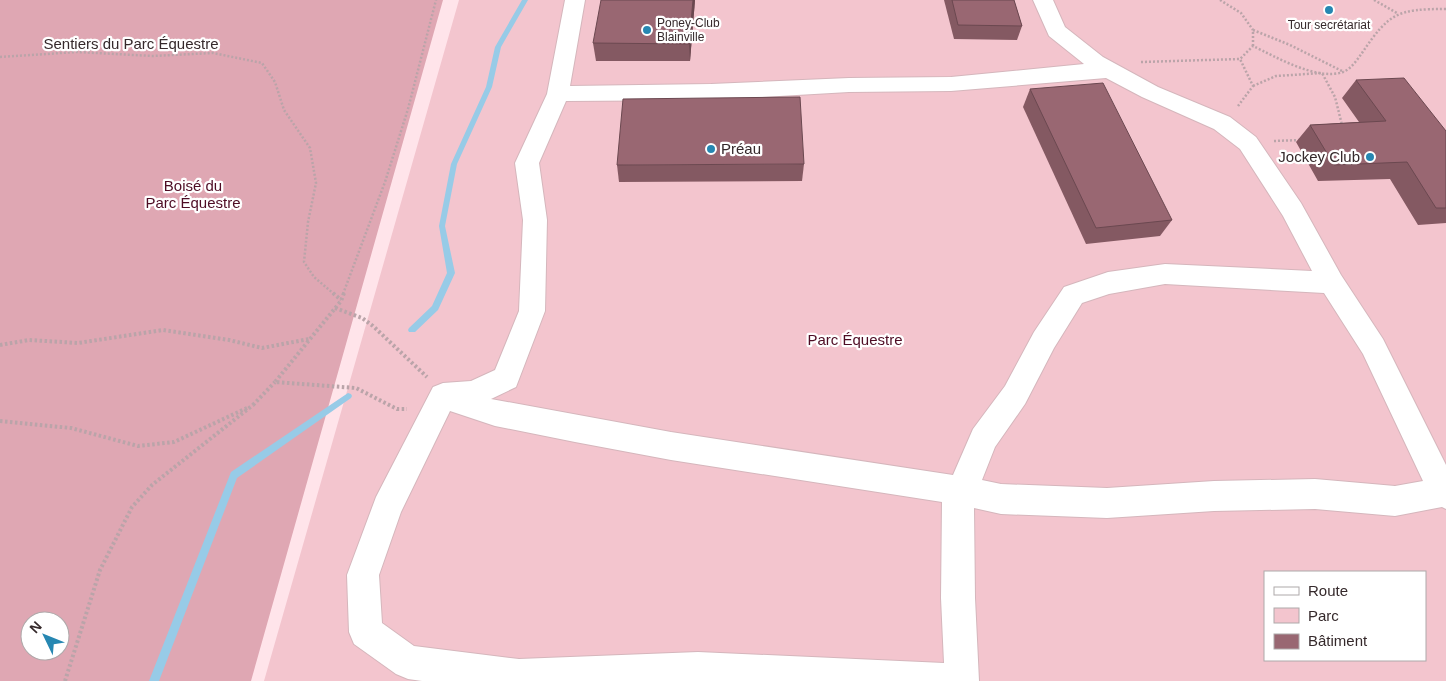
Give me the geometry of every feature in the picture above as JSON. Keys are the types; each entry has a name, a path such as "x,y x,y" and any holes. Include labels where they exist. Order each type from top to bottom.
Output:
{"lane":[{"path":"575,0 558,94 527,163 535,220 532,311 506,378 474,393 439,403 387,508 363,575 366,632 408,662 519,676 698,669 951,681"},
{"path":"439,403 575,429 962,491 1001,499 1107,503 1214,496 1315,494 1395,501 1446,493 1426,460 1373,347 1332,283 1292,210 1248,143 1222,123 1150,92 1098,63 1056,31 1043,0"},
{"path":"558,94 711,92 849,85 950,84 1049,74 1098,63"},
{"path":"1049,74 1098,63"},
{"path":"962,681 958,598 958,501 982,439 1015,394 1044,340 1073,295 1108,283 1165,274 1332,283"}],"path":[{"path":"65,681 100,570 132,508 152,485 254,404 275,382 341,300 385,182 408,109 436,0"},
{"path":"1220,0 1241,13 1253,30 1290,45 1344,72"},
{"path":"1229,4 1230,0"},
{"path":"1374,0 1398,13"},
{"path":"1222,123 1253,86 1276,76 1344,72 1355,63 1372,35 1382,24 1398,13 1446,9"},
{"path":"1098,63 1240,59 1252,46 1253,30"},
{"path":"1252,46 1322,74 1335,97 1342,125 1338,132"},
{"name":"Sentiers du Parc Équestre","path":"0,57 77,52 153,56 213,53 262,63 275,82 284,110 310,148 316,184 308,222 304,262 314,276 341,300"},
{"path":"1240,59 1253,86"},
{"path":"1248,143 1304,140"},
{"path":"275,382 356,388 397,409 439,403 413,362 399,352 373,326 362,318 335,308"},
{"path":"0,345 29,340 78,343 162,330 229,340 262,348 310,339"},
{"path":"0,421 71,428 138,446 174,442 254,404"}],"green space":[{"name":"Boisé du Parc Équestre","path":"0,0 443,0 251,681 0,681"},
{"name":"Parc Équestre","path":"459,0 1446,0 1446,681 264,681"}],"building":[{"name":"Poney-Club Blainville","path":"601,0 693,0 689,44 593,43"},
{"path":"952,0 1014,0 1022,26 958,25"},
{"path":"1404,78 1446,131 1446,208 1436,208 1407,162 1334,165 1310,125 1386,121 1356,80"},
{"path":"1103,83 1172,220 1096,228 1030,89"},
{"name":"Préau","path":"800,97 804,164 617,165 623,99"}],"waterway":[{"path":"412,330 435,308 451,273 442,226 454,164 489,87 498,47 525,0"},
{"path":"154,681 234,475 348,396"}],"place":[{"name":"Tour secrétariat","path":"1329,10"},
{"name":"Poney-Club Blainville","path":"647,30"},
{"name":"Préau","path":"711,149"},
{"name":"Jockey Club","path":"1370,157"}]}
